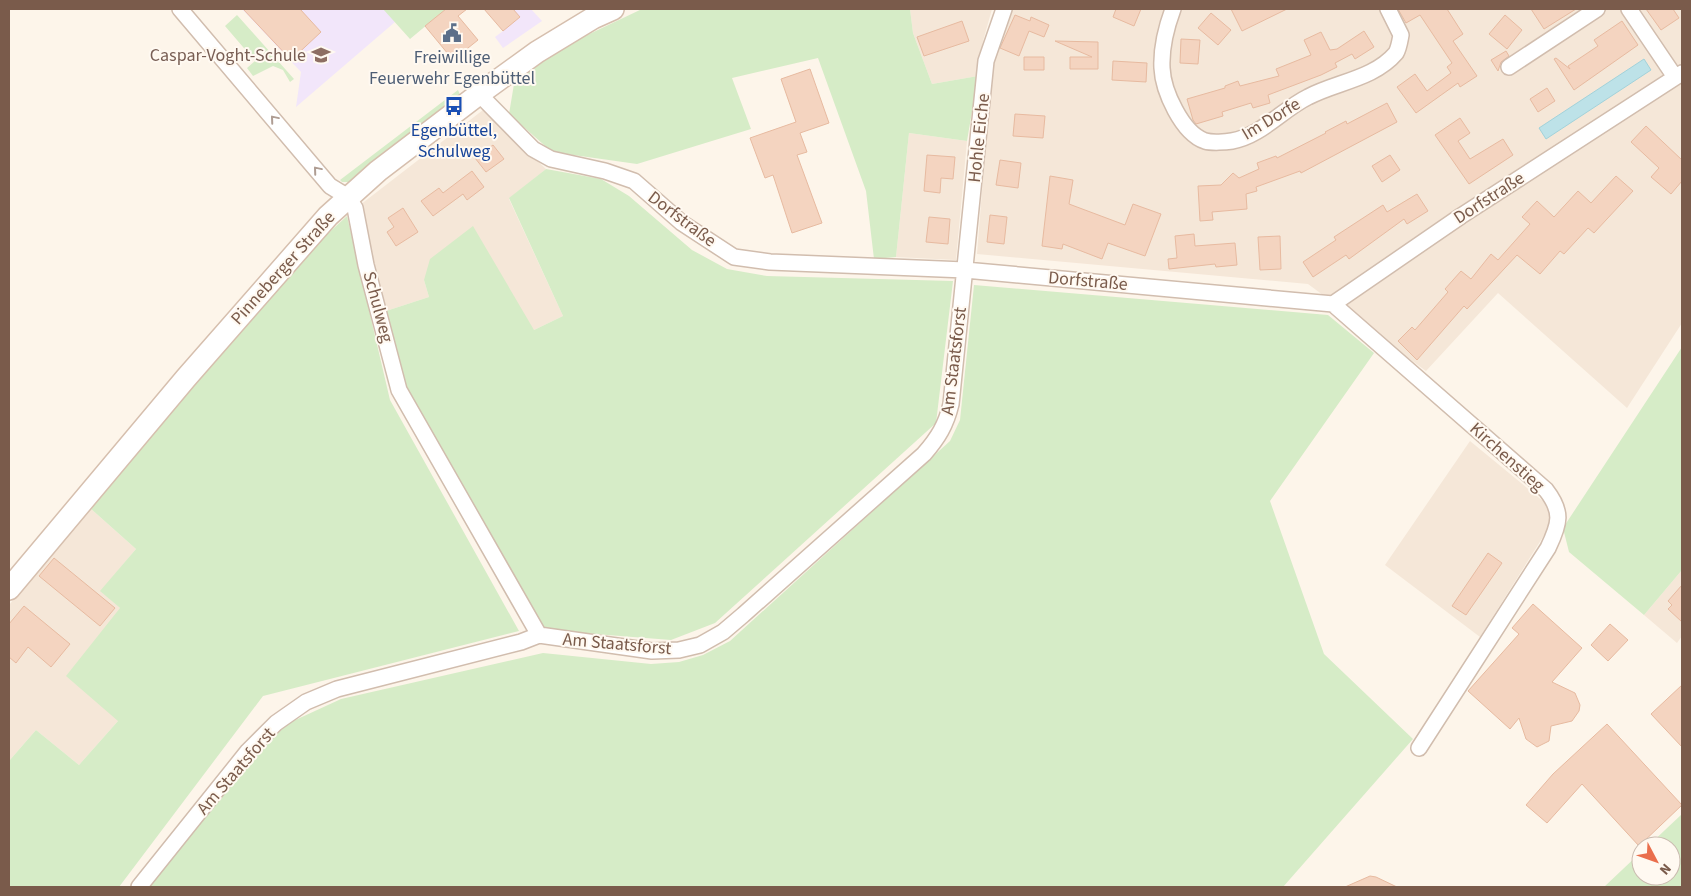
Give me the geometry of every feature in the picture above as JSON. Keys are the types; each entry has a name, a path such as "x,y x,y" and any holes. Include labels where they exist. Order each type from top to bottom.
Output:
{"main road":[{"name":"Pinneberger Straße","path":"9,589 316,227 378,171 479,94 537,52 593,18 613,9"}],"street":[{"path":"180,9 327,182 348,197"},
{"name":"Hohle Eiche","path":"966,270 986,62 1004,9"},
{"name":"Im Dorfe","path":"1173,9 1164,33 1162,69 1170,100 1186,127 1205,141 1232,141 1255,132 1307,97 1361,77 1380,66 1397,52 1401,35 1388,9"},
{"path":"1509,67 1597,9"},
{"path":"1628,9 1678,75"},
{"name":"Dorfstraße","path":"479,94 533,149 551,159 605,170 634,181 682,223 734,257 770,262 966,270 1333,304 1461,216 1678,75"},
{"name":"Schulweg","path":"348,197 355,208 366,266 400,390 539,636"},
{"name":"Am Staatsforst","path":"139,887 248,751 276,723 306,702 337,690 539,636 652,651 679,650 700,645 724,632 937,439 947,423 951,404 966,270"},
{"name":"Kirchenstieg","path":"1333,304 1546,490 1555,501 1560,515 1556,532 1548,548 1419,748"}],"shaded area":[{"name":"Caspar-Voght-Schule","path":"242,9 446,9 395,22 296,107 301,72"},
{"path":"484,9 531,9 542,21 503,48 495,37 503,31"},
{"path":"910,9 992,9 983,41 978,76 932,84 913,33"},
{"path":"1009,9 1682,9 1682,323 1627,408 1498,293 1426,371 1308,284 977,254 991,78 1000,31"},
{"path":"483,110 546,169 509,199 563,316 534,330 424,280 429,297 383,312 360,205"},
{"path":"909,133 967,141 956,260 896,257"},
{"path":"1470,441 1549,506 1553,521 1480,637 1385,565"},
{"path":"90,508 136,549 101,591 120,608 118,721 79,765 36,730 9,761 9,605"},
{"path":"1682,570 1682,636 1677,643 1644,615"}],"green space":[{"path":"383,9 446,9 410,39"},
{"path":"642,9 910,9 913,33 932,84 978,76 967,141 909,133 896,257 874,259 866,191 818,58 732,78 751,129 637,164 552,152 509,114 514,84 562,47"},
{"path":"237,15 294,79 290,82 283,70 273,66 253,76 247,68 255,61 225,26"},
{"path":"458,90 461,97 354,182 342,182 340,180"},
{"path":"546,169 601,179 629,196 692,250 727,269 767,276 953,281 936,423 715,623 671,640 544,630 406,389 383,312 429,297 424,280 430,259 473,226 534,330 563,316 509,198"},
{"path":"347,216 390,400 519,631 263,696 119,887 9,887 9,761 36,730 79,765 118,721 66,676 120,608 100,591 136,549 90,508 312,248"},
{"path":"974,285 1328,315 1374,353 1270,501 1324,654 1413,739 1283,887 147,887 278,728 341,699 543,653 651,664 679,662 703,655 730,641 950,441 960,420"},
{"path":"1682,347 1682,570 1644,615 1569,552 1563,528"},
{"path":"1682,814 1682,887 1604,887 1631,861 1631,886 1681,886 1681,836 1659,836"}],"water":[{"path":"1644,59 1651,70 1546,139 1539,128"}],"building":[{"path":"243,9 300,9 321,32 291,60"},
{"name":"Freiwillige Feuerwehr Egenbüttel","path":"446,9 467,9 458,16 478,40 453,60 425,26"},
{"path":"484,9 513,9 520,17 503,31"},
{"path":"1116,9 1141,9 1134,26 1113,17"},
{"path":"1231,9 1287,9 1242,31"},
{"path":"1398,9 1447,9 1463,34 1453,41 1477,76 1460,87 1458,83 1416,113 1397,87 1415,74 1427,91 1451,73 1447,67 1452,63 1420,15 1406,23"},
{"path":"1531,9 1576,9 1544,29"},
{"path":"1646,9 1673,9 1679,18 1661,30"},
{"path":"1211,13 1231,30 1218,45 1198,28"},
{"path":"1015,15 1030,21 1031,17 1049,25 1044,37 1029,31 1019,56 1000,48"},
{"path":"1505,15 1522,30 1507,49 1489,34"},
{"path":"962,21 969,41 924,56 917,37"},
{"path":"1622,21 1638,45 1574,90 1554,59 1556,58 1570,69 1568,66 1598,46 1594,40"},
{"path":"1364,31 1374,47 1355,59 1352,54 1335,63 1337,67 1321,75 1268,95 1270,103 1253,108 1251,103 1222,112 1223,116 1196,124 1193,120 1187,99 1225,88 1225,86 1238,81 1240,86 1279,76 1276,69 1311,55 1304,40 1321,32 1330,50 1337,49"},
{"path":"1181,39 1200,40 1198,64 1180,63"},
{"path":"1055,41 1098,42 1098,69 1070,69 1070,57 1092,57"},
{"path":"1506,51 1509,56 1501,62 1498,71 1491,60"},
{"path":"1024,57 1044,57 1044,70 1024,70"},
{"path":"1113,61 1147,63 1146,82 1112,80"},
{"path":"810,69 829,123 800,133 807,152 797,155 822,223 792,233 773,175 765,178 750,138 796,122 781,79"},
{"path":"1547,88 1555,101 1538,112 1530,99"},
{"path":"1387,103 1397,122 1301,173 1300,171 1256,187 1257,191 1246,194 1247,209 1212,212 1213,220 1200,221 1198,186 1221,185 1233,173 1239,178 1259,169 1257,163 1276,156 1277,158 1346,121 1347,124"},
{"path":"1015,114 1045,116 1043,138 1013,136"},
{"path":"1460,118 1470,133 1458,141 1470,159 1503,139 1513,155 1469,184 1435,135"},
{"path":"1646,126 1682,160 1682,181 1671,194 1651,177 1659,168 1631,142"},
{"path":"493,145 504,159 486,172 475,158"},
{"path":"927,155 955,157 953,179 941,178 940,193 924,191"},
{"path":"1390,155 1400,170 1382,182 1372,166"},
{"path":"1000,160 1021,163 1018,188 996,185"},
{"path":"472,171 484,187 467,200 463,194 433,216 421,201 439,188 443,193"},
{"path":"1050,176 1073,180 1069,204 1125,225 1133,204 1161,214 1145,256 1108,243 1102,259 1063,244 1062,249 1042,246"},
{"path":"1616,176 1633,191 1594,233 1588,228 1564,254 1560,251 1540,274 1517,255 1467,309 1464,306 1417,360 1398,341 1412,327 1415,330 1448,292 1445,289 1461,271 1471,279 1491,254 1498,260 1530,224 1522,217 1537,201 1554,217 1578,191 1591,203"},
{"path":"1417,194 1428,211 1407,224 1404,219 1349,259 1346,255 1313,277 1303,262 1336,240 1334,237 1383,205 1387,212"},
{"path":"403,208 418,232 396,246 387,232 394,227 388,218"},
{"path":"990,215 1007,217 1004,244 987,242"},
{"path":"929,217 950,219 948,244 926,242"},
{"path":"1194,234 1195,246 1235,243 1237,265 1216,267 1215,264 1169,269 1168,259 1177,258 1175,236"},
{"path":"1280,236 1281,269 1260,270 1258,237"},
{"path":"1488,553 1502,563 1466,615 1452,606"},
{"path":"54,558 115,608 100,626 39,576"},
{"path":"1682,585 1682,622 1668,609 1672,605 1668,601"},
{"path":"1533,604 1582,648 1552,682 1575,693 1580,705 1579,711 1572,721 1551,726 1549,741 1537,747 1526,739 1519,718 1510,729 1468,691 1519,634 1512,628"},
{"path":"24,606 70,644 51,667 28,647 16,663 9,657 9,624"},
{"path":"1610,624 1628,640 1608,661 1591,645"},
{"path":"1682,685 1682,747 1651,714"},
{"path":"1607,724 1682,805 1649,836 1631,837 1582,784 1547,823 1526,805 1553,774"},
{"path":"1370,876 1376,877 1397,887 1345,887"}],"place":[{"name":"Freiwillige Feuerwehr Egenbüttel","path":"452,33"},
{"name":"Caspar-Voght-Schule","path":"321,55"},
{"name":"Egenbüttel, Schulweg","path":"454,106"}]}
